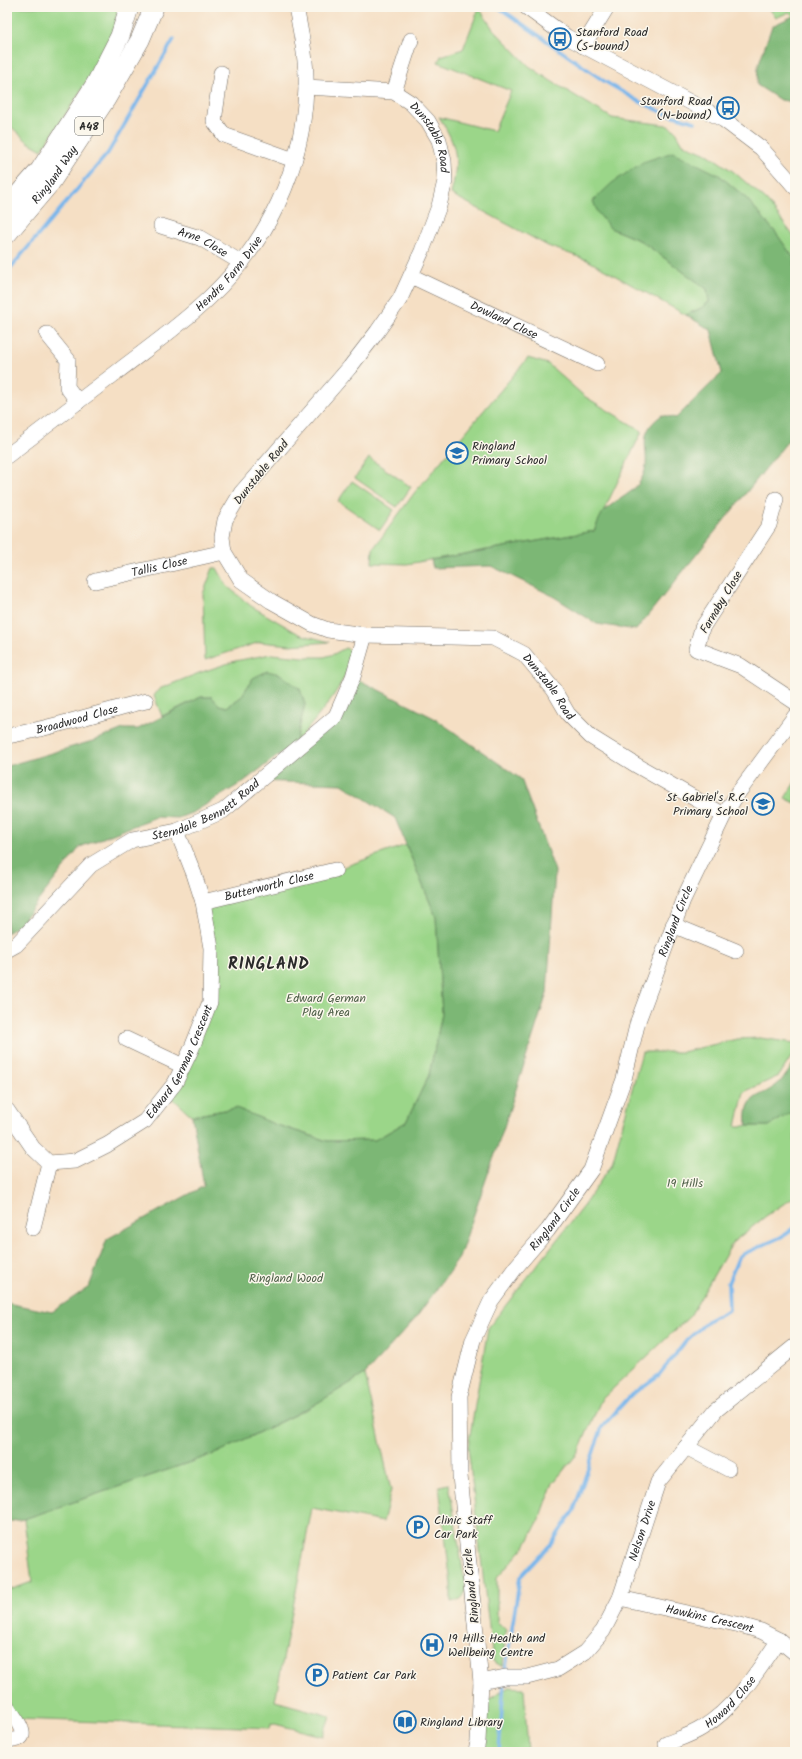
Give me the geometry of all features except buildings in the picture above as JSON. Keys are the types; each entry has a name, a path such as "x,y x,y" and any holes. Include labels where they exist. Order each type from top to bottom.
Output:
{"main road":[{"name":"Ringland Way","path":"7,207 40,170 95,85 120,36 128,11 127,7"},
{"name":"Ringland Way","path":"7,234 51,182 106,99 140,40 154,7"}],"street":[{"name":"Hendre Farm Drive","path":"7,456 163,337 209,298 242,263 270,222 285,189 300,139 306,87 305,61 296,7"},
{"path":"526,7 567,37 724,120 762,148 795,187"},
{"path":"583,46 607,7"},
{"path":"394,92 411,40"},
{"path":"221,74 214,121 224,135 294,160"},
{"name":"Dunstable Road","path":"306,87 394,92 411,103 428,121 439,140 444,161 445,181 439,206 411,276 400,299 373,338 324,398 241,493 225,520 222,537 224,552 241,580 271,601 312,624 335,632 365,636 493,638 524,654 554,690 568,714 591,737 636,765 724,815"},
{"name":"Arne Close","path":"162,226 200,238 242,263"},
{"name":"Dowland Close","path":"411,276 597,364"},
{"path":"47,334 68,360 67,387 78,402"},
{"name":"Farnaby Close","path":"776,499 769,525 702,628 696,649 741,666 795,702"},
{"name":"Tallis Close","path":"95,581 224,552"},
{"name":"Sterndale Bennett Road","path":"7,950 16,945 91,866 132,840 177,831 223,811 336,716 353,677 365,636"},
{"name":"Broadwood Close","path":"7,736 36,731 110,710 146,702"},
{"name":"Ringland Circle","path":"476,1752 478,1741 481,1682 460,1476 459,1397 473,1340 491,1301 516,1267 548,1230 591,1170 616,1106 638,1021 689,885 724,815 738,793 795,716"},
{"name":"Edward German Crescent","path":"49,1163 75,1161 107,1145 145,1121 175,1083 210,1002 211,948 203,902 177,831"},
{"name":"Butterworth Close","path":"203,902 335,870"},
{"path":"673,925 736,952"},
{"path":"126,1039 183,1066"},
{"path":"7,1110 33,1148 49,1163 33,1228"},
{"name":"Nelson Drive","path":"481,1682 505,1677 527,1677 558,1669 585,1652 603,1631 620,1598 658,1482 716,1410 795,1346"},
{"path":"686,1447 728,1469"},
{"name":"Hawkins Crescent","path":"620,1598 761,1631 779,1640 795,1653"},
{"name":"Howard Close","path":"666,1744 701,1729 716,1719 740,1694 779,1640"},
{"path":"7,1706 23,1729 22,1735 13,1740"}],"green space":[{"path":"7,7 118,7 115,23 99,60 88,80 42,150 28,142 7,123"},
{"path":"795,7 795,18 789,12 776,18 769,8"},
{"path":"479,8 493,29 529,66 551,81 612,118 666,125 675,130 683,144 709,155 734,172 767,201 795,238 795,260 776,233 747,199 719,175 610,228 641,241 707,289 709,302 701,308 686,315 587,260 548,246 451,194 456,162 455,154 450,137 439,117 494,131 511,91 438,62 441,56 463,49"},
{"path":"793,16 795,18 795,102 780,100 757,85 758,66 772,26"},
{"path":"673,152 719,175 747,199 776,233 795,260 795,432 636,630 597,624 551,595 491,566 433,568 431,560 594,531 603,512 635,488 642,478 646,461 645,438 653,423 662,415 676,418 722,373 711,330 686,315 701,308 709,302 707,289 641,241 610,228 598,213 593,201 612,183 643,162"},
{"path":"528,358 548,364 584,396 642,431 594,531 407,564 372,563 373,549 415,492"},
{"path":"369,458 411,487 397,507 355,478"},
{"path":"352,481 394,510 380,530 338,501"},
{"path":"213,568 217,568 227,586 251,606 299,634 330,642 290,645 260,642 205,660 203,594"},
{"path":"345,648 350,650 350,661 340,686 322,711 296,742 305,704 253,678 241,697 227,707 219,705 212,697 201,697 162,716 154,696 159,689 235,661 271,654 324,657"},
{"path":"267,671 280,674 300,689 305,704 296,742 243,782 194,812 178,818 156,817 80,847 21,923 7,933 7,766 96,740 123,729 138,729 201,697 212,697 219,705 227,707 241,697 253,678"},
{"name":"Ringland Wood","path":"353,677 434,718 521,779 555,871 547,993 502,1133 459,1258 415,1319 365,1374 314,1405 217,1453 24,1519 7,1522 7,1303 52,1312 89,1287 107,1239 204,1186 192,1116 236,1108 274,1124 327,1141 375,1140 406,1122 429,1075 442,1014 436,917 395,818 342,784 257,781 336,716"},
{"path":"795,782 795,803 785,798"},
{"name":"Edward German Play Area","path":"406,845 436,917 442,1014 429,1075 406,1122 375,1140 328,1141 274,1124 236,1108 192,1116 167,1093 210,1002 203,902 335,870"},
{"name":"19 Hills","path":"760,1038 795,1043 795,1051 779,1076 744,1092 736,1126 769,1126 795,1110 795,1196 766,1216 733,1242 690,1316 601,1400 578,1453 553,1483 542,1514 526,1545 497,1578 497,1623 507,1630 505,1635 503,1667 493,1661 468,1447 488,1328 584,1205 612,1164 642,1052 682,1052 737,1039"},
{"path":"795,1062 795,1110 769,1126 747,1126 748,1107 751,1101 780,1082"},
{"path":"365,1374 391,1490 383,1522 312,1508 275,1701 330,1716 323,1736 271,1723 270,1728 16,1719 7,1706 7,1591 32,1582 24,1519 217,1453 309,1408"},
{"path":"449,1484 466,1590 461,1599 451,1602 451,1584 439,1486"},
{"path":"509,1687 524,1688 528,1752 481,1752 488,1700"}],"waterway":[{"path":"498,7 604,81 638,101 664,113 695,122"},
{"path":"7,272 108,153 174,39"},
{"path":"505,1673 520,1577 551,1544 574,1510 602,1427 631,1395 659,1375 686,1341 709,1320 729,1310 728,1283 739,1256 781,1237 795,1227"},
{"path":"499,1752 504,1681"}],"place":[{"name":"Stanford Road (S-bound)","path":"560,39"},
{"name":"Stanford Road (N-bound)","path":"728,108"},
{"name":"Ringland Primary School","path":"457,453"},
{"name":"St Gabriel's R.C. Primary School","path":"763,804"},
{"name":"Clinic Staff Car Park","path":"418,1527"},
{"name":"19 Hills Health and Wellbeing Centre","path":"432,1645"},
{"name":"Patient Car Park","path":"317,1675"},
{"name":"Ringland Library","path":"405,1722"}],"district":[{"name":"RINGLAND","path":"269,963"}]}
